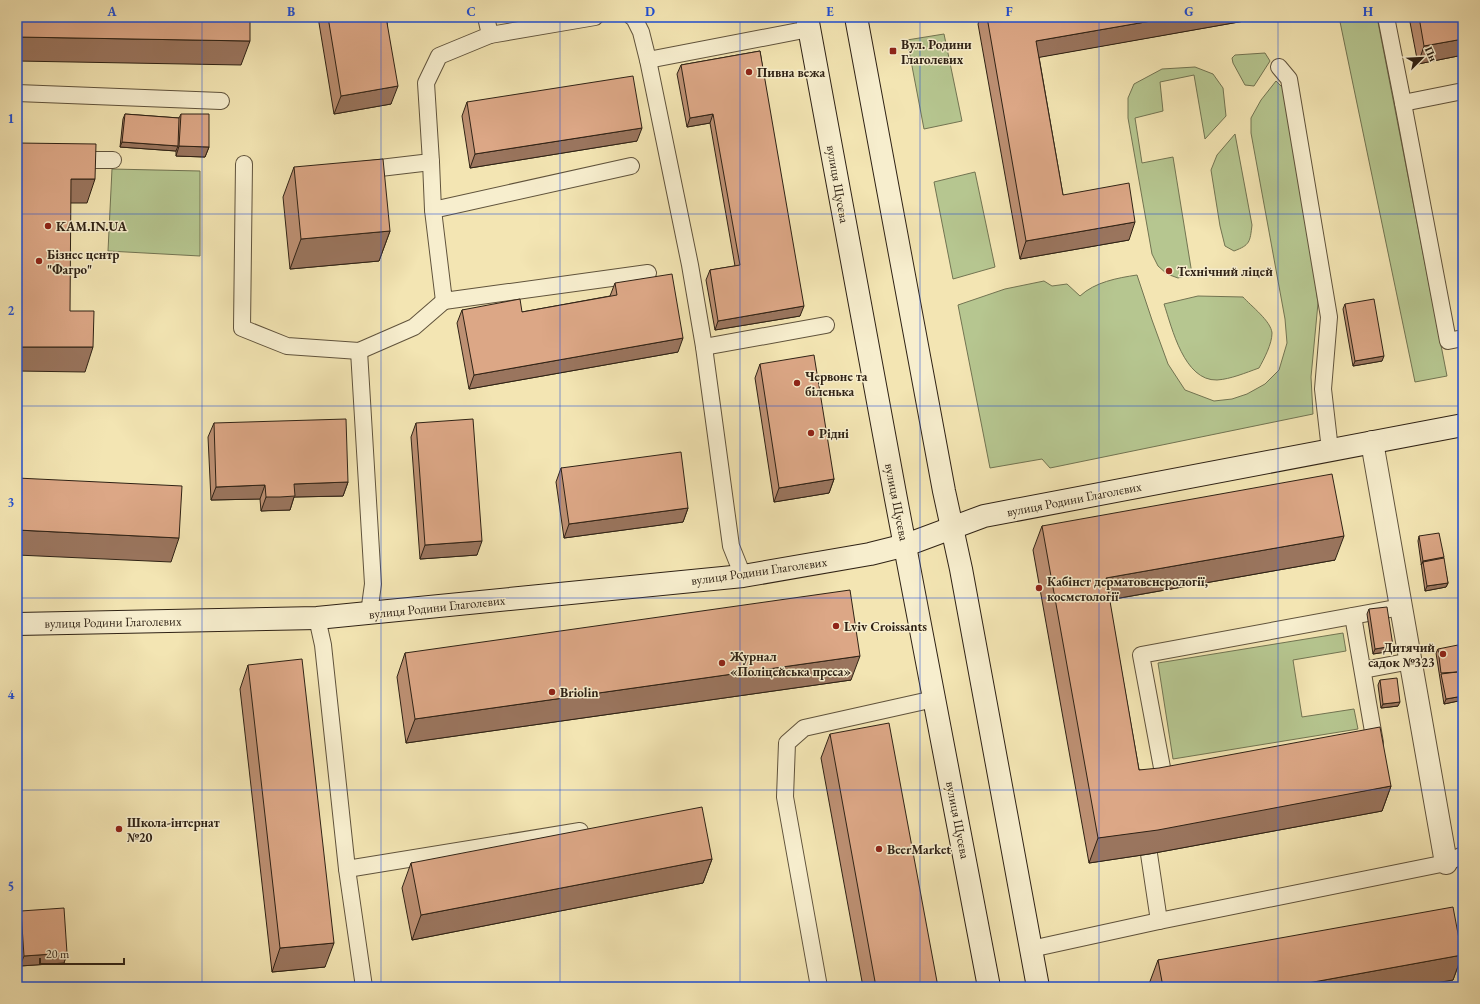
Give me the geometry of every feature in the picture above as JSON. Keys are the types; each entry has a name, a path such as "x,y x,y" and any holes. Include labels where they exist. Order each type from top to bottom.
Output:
{"main road":[{"path":"856,17 944,491 961,569 1038,987"},
{"name":"вулиця Щусєва","path":"808,23 989,987"},
{"name":"вулиця Родини Глаголєвих","path":"17,624 317,618 743,576 870,554 906,545 984,516 1463,425"},
{"path":"1372,442 1411,661 1455,859"}],"lane":[{"path":"486,17 490,35"},
{"path":"444,300 433,210 426,83 439,56 490,35 594,17"},
{"path":"632,17 634,18 641,32 648,60 689,257 704,347 731,546 743,576"},
{"path":"1386,17 1404,103 1448,341 1463,338"},
{"path":"648,60 808,23"},
{"path":"1279,67 1288,80 1329,317 1323,390 1330,450"},
{"path":"1404,103 1463,92"},
{"path":"17,93 221,100"},
{"path":"56,160 114,160"},
{"path":"346,172 431,162"},
{"path":"244,164 242,328 287,346 359,351 414,327 444,300 648,273"},
{"path":"433,210 631,166"},
{"path":"704,347 826,325"},
{"path":"359,351 372,584 369,613"},
{"path":"1150,792 1170,772 1141,655 1401,607"},
{"path":"1352,747 1375,743 1354,616"},
{"path":"317,618 323,645 347,869 364,987"},
{"path":"1363,670 1411,661"},
{"path":"819,987 785,796 787,743 804,728 934,699"},
{"path":"347,869 598,828"},
{"path":"1149,854 1159,921"},
{"path":"1031,949 1455,859"}],"green space":[{"path":"1339,17 1377,17 1447,376 1415,382"},
{"path":"944,34 962,121 924,129 907,40"},
{"path":"1265,53 1270,61 1254,86 1245,85 1233,63 1232,58 1235,55"},
{"path":"1195,67 1213,74 1223,88 1226,116 1205,139 1194,75 1160,82 1163,111 1135,118 1142,163 1173,157 1192,274 1178,278 1167,274 1158,266 1152,254 1128,118 1128,98 1134,84 1162,69"},
{"path":"1276,81 1284,89 1308,223 1318,303 1311,377 1313,414 1050,468 1042,459 990,468 958,305 1005,289 1044,281 1052,286 1067,284 1080,296 1092,287 1099,284 1114,279 1137,275 1168,364 1185,390 1214,401 1232,399 1247,394 1265,384 1279,370 1287,343 1285,319 1251,133 1251,118 1261,100"},
{"path":"1235,134 1252,225 1250,239 1246,245 1234,251 1225,246 1220,226 1211,170 1217,155"},
{"path":"112,169 200,171 200,256 108,251"},
{"path":"975,172 995,267 953,279 934,182"},
{"path":"1198,296 1243,297 1264,319 1271,328 1272,337 1259,368 1233,377 1217,380 1206,378 1196,372 1188,363 1176,339 1164,304"},
{"path":"1343,633 1346,651 1293,660 1302,717 1354,709 1358,729 1173,759 1158,663"}],"building":[{"path":"17,17 250,17 250,41 17,37"},
{"path":"328,17 386,17 398,86 341,96"},
{"path":"987,17 1174,17 1036,41 1063,195 1129,183 1135,222 1026,241"},
{"path":"1419,17 1463,17 1463,39 1424,46"},
{"path":"760,51 804,306 718,321 710,270 740,265 713,114 690,118 681,65"},
{"path":"633,76 642,128 475,154 467,102"},
{"path":"125,114 179,118 178,146 122,142"},
{"path":"181,114 209,114 209,147 179,146"},
{"name":"Бізнес центр \"Фагро\"","path":"17,143 96,144 95,179 71,179 70,311 94,311 93,347 17,347"},
{"path":"383,159 390,231 301,239 294,167"},
{"path":"672,274 683,338 474,375 462,310 520,299 522,312 617,295 615,283"},
{"path":"1374,299 1384,356 1355,361 1345,304"},
{"path":"814,355 834,479 779,488 760,364"},
{"path":"346,419 348,482 294,484 295,496 280,497 266,497 265,485 216,487 214,423"},
{"path":"473,419 482,541 425,545 416,423"},
{"path":"681,452 688,508 569,524 561,468"},
{"path":"1332,474 1344,536 1106,578 1139,770 1159,768 1380,727 1391,786 1158,830 1098,838 1042,526"},
{"path":"17,478 182,486 179,538 17,530"},
{"path":"1439,533 1444,557 1423,561 1419,536"},
{"path":"1444,558 1448,583 1427,586 1423,562"},
{"path":"850,590 860,656 415,719 405,653"},
{"path":"1387,607 1393,646 1375,649 1369,609"},
{"path":"1458,645 1463,677 1463,696 1446,699 1441,674 1457,672 1441,673 1438,649"},
{"path":"302,659 334,943 280,948 248,665"},
{"path":"1397,678 1400,702 1383,704 1380,680"},
{"path":"889,723 938,987 876,987 830,734"},
{"path":"702,807 712,859 421,915 411,863"},
{"path":"1453,907 1462,955 1286,987 1163,987 1158,960"},
{"path":"64,908 67,953 24,956 21,911"}],"place":[{"name":"Вул. Родини Глаголєвих","path":"893,51"},
{"name":"Пивна вежа","path":"749,72"},
{"name":"KAM.IN.UA","path":"48,226"},
{"name":"Бізнес центр \"Фагро\"","path":"39,261"},
{"name":"Технічний ліцей","path":"1169,271"},
{"name":"Червоне та біленька","path":"797,383"},
{"name":"Рідні","path":"811,433"},
{"name":"Кабінет дерматовенерології, косметології","path":"1039,588"},
{"name":"Lviv Croissants","path":"836,626"},
{"name":"Дитячий садок №323","path":"1443,654"},
{"name":"Журнал «Поліцейська преса»","path":"722,663"},
{"name":"Briolin","path":"552,692"},
{"name":"Школа-інтернат №20","path":"119,829"},
{"name":"BeerMarket","path":"879,849"}]}
